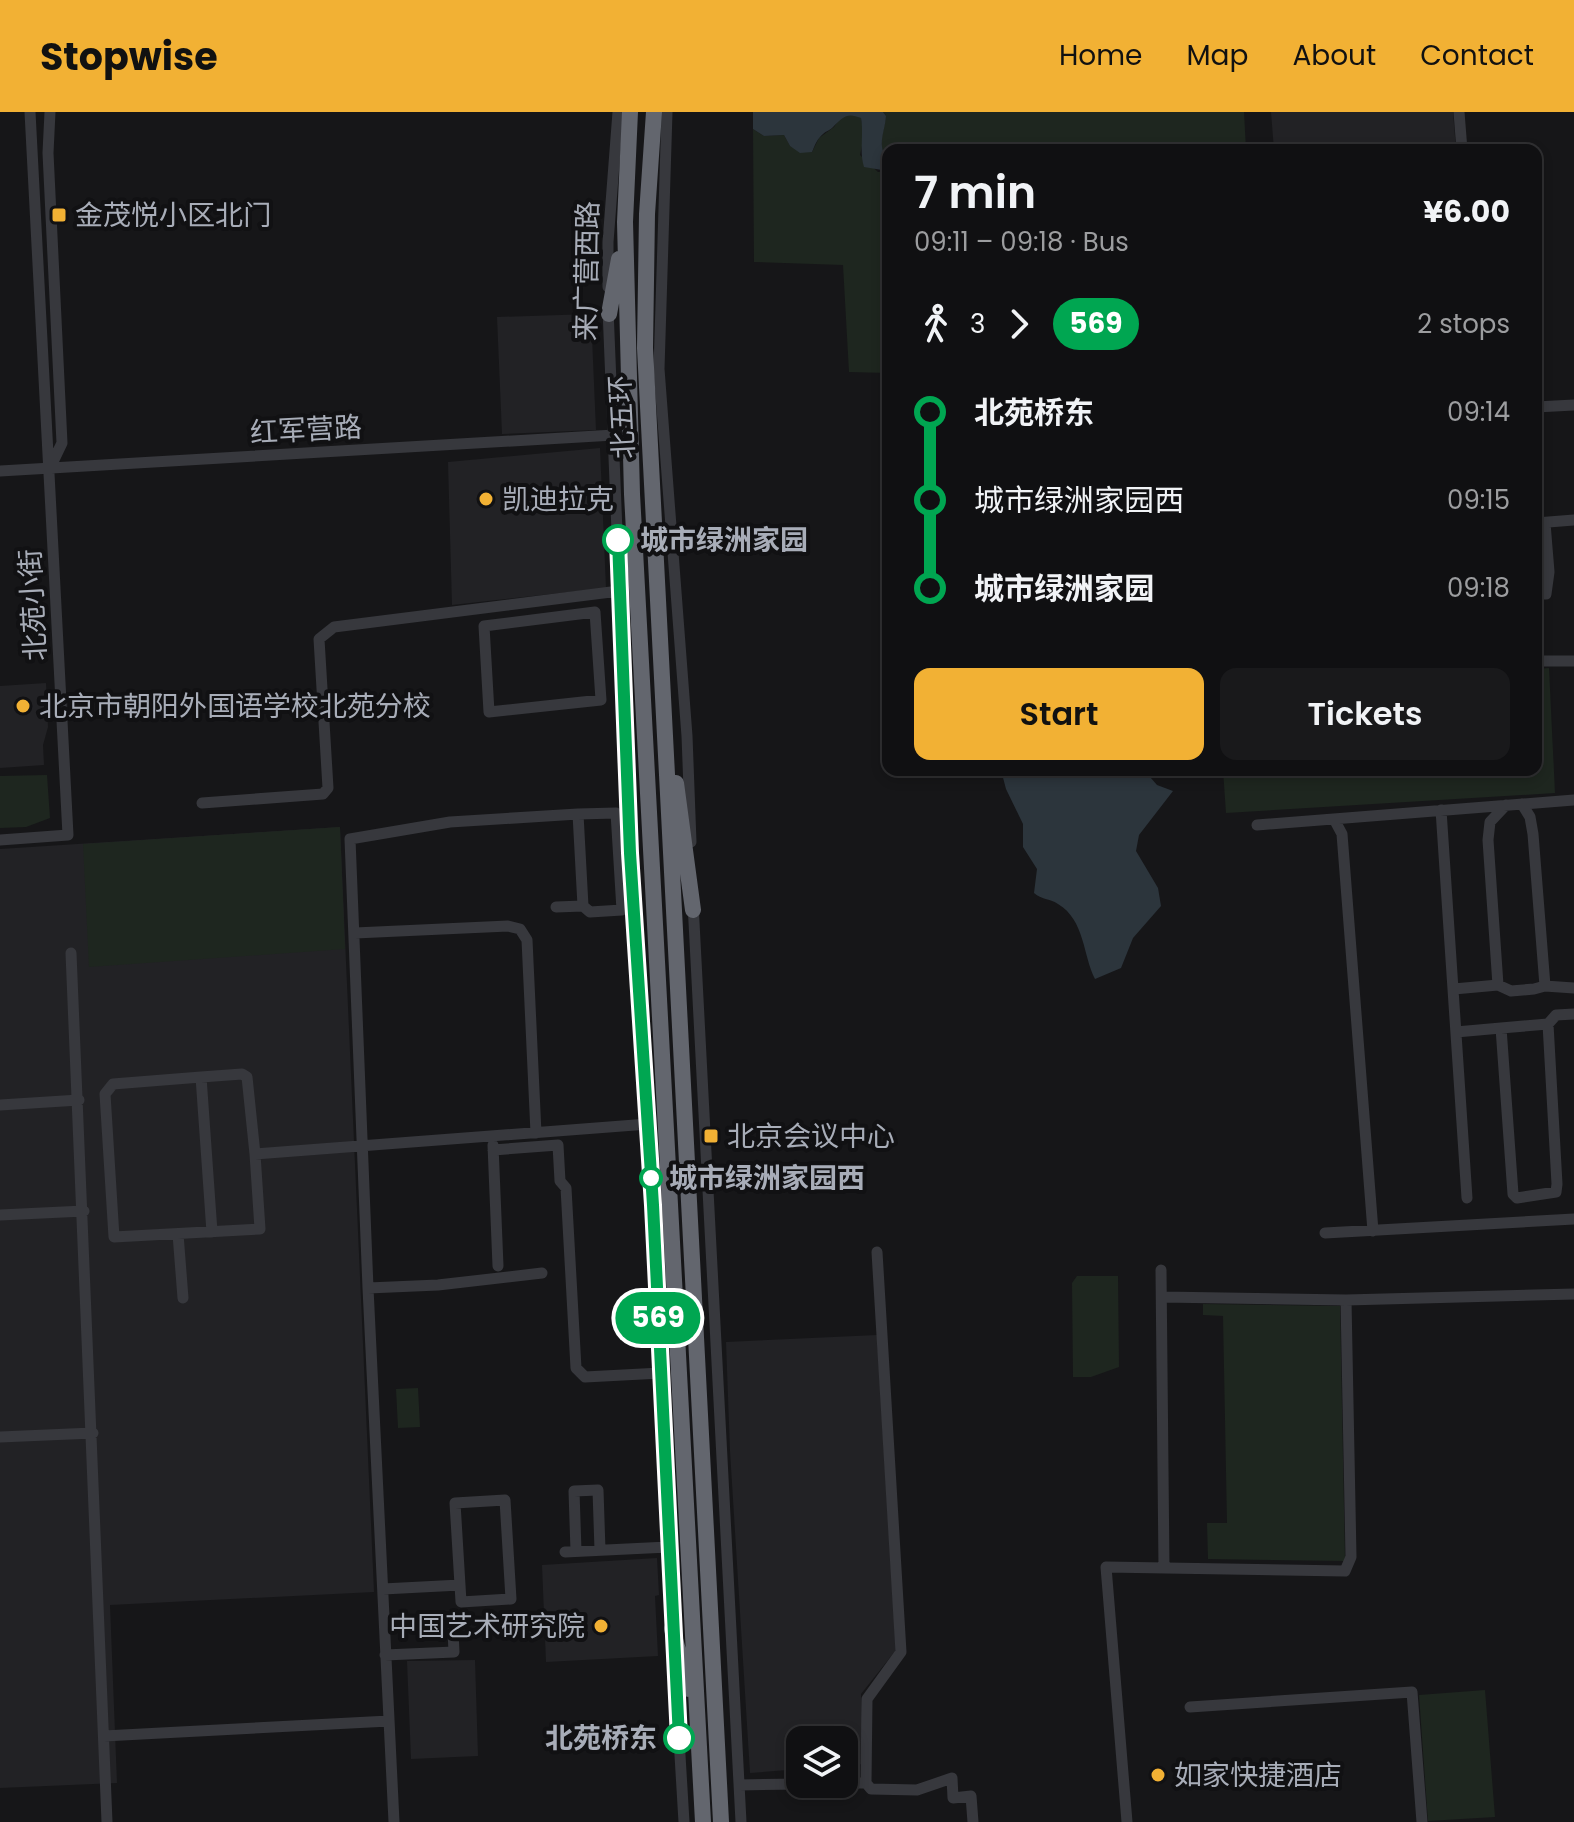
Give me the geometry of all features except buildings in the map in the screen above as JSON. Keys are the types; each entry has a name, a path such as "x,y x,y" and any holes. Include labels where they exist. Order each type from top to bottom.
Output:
{"highway":[{"name":"北五环","path":"630,112 625,222 632,494 703,1822"},
{"name":"北五环","path":"654,112 647,214 645,348 721,1822"},
{"path":"609,314 625,222"},
{"path":"662,703 693,910"},
{"path":"672,1629 697,1718"}],"street":[{"name":"北苑小街","path":"0,840 68,835 30,112"},
{"name":"北苑小街","path":"50,112 48,153 62,443 50,468"},
{"name":"来广营西路","path":"618,112 608,242 622,657 625,867 648,1124 684,1822"},
{"path":"667,112 659,369 687,736 693,910 741,1822"},
{"path":"1459,112 1462,144"},
{"path":"1542,407 1574,405"},
{"name":"红军营路","path":"0,471 614,435"},
{"path":"1542,523 1574,520"},
{"path":"1542,534 1549,572 1546,594 1542,594"},
{"path":"202,803 323,794 328,788 319,639 334,627 619,591"},
{"path":"595,612 599,659 601,700 489,712 484,626 595,612"},
{"path":"599,659 622,657"},
{"path":"1542,661 1574,661"},
{"path":"1257,825 1574,800"},
{"path":"1522,804 1530,817 1533,834 1545,986"},
{"path":"1498,985 1488,840 1490,822 1506,805"},
{"path":"1441,810 1467,1198"},
{"path":"394,1822 350,839 450,822 616,813 625,867 622,910 590,912 583,906 556,907"},
{"path":"578,814 583,906"},
{"path":"1334,819 1342,834 1344,848 1373,1231"},
{"path":"355,933 508,926 520,929 527,940 536,1133"},
{"path":"71,953 107,1822"},
{"path":"1454,989 1498,985 1511,991 1545,986 1574,988"},
{"path":"1456,1032 1548,1024 1556,1015 1574,1014"},
{"path":"1501,1028 1513,1194 1517,1198 1556,1192 1548,1024"},
{"path":"242,1074 248,1079 260,1229 114,1237 105,1094 113,1084 201,1077 242,1074"},
{"path":"201,1077 212,1232"},
{"path":"0,1105 79,1100"},
{"path":"255,1154 648,1124"},
{"path":"557,1132 560,1181 566,1188 576,1368 585,1377 661,1373"},
{"path":"493,1137 498,1266"},
{"path":"493,1150 558,1145"},
{"path":"0,1215 84,1211"},
{"path":"1325,1233 1574,1219"},
{"path":"178,1234 183,1298"},
{"path":"877,1252 901,1652 867,1699 866,1783 871,1789 917,1790 952,1778 953,1798 971,1796 973,1822"},
{"path":"1161,1270 1164,1568"},
{"path":"368,1288 438,1285 542,1273"},
{"path":"1162,1297 1346,1300 1574,1294"},
{"path":"1127,1822 1106,1567 1345,1571 1351,1557 1346,1300"},
{"path":"0,1437 93,1433"},
{"path":"600,1550 598,1490 574,1491 571,1552 668,1547"},
{"path":"505,1500 511,1599 461,1602 460,1585 455,1503 505,1500"},
{"path":"383,1589 460,1585"},
{"path":"385,1655 454,1652 453,1631"},
{"path":"1190,1707 1412,1692 1422,1822"},
{"path":"104,1736 389,1721"},
{"path":"858,1783 866,1783"},
{"path":"739,1785 786,1784"}],"shaded area":[{"path":"753,112 883,112 886,116 882,170 864,167 861,118 852,115 843,118 821,136 812,152 800,153 790,146 784,135 764,136 753,129"},
{"path":"883,112 1244,112 1246,144 882,144 886,116"},
{"path":"1271,112 1453,112 1456,144 1274,144"},
{"path":"843,114 855,114 861,118 864,137 860,155 878,172 882,172 882,373 849,372 843,265 754,262 753,129 764,136 784,135 790,146 812,152 819,138 834,127"},
{"path":"591,314 596,430 502,434 497,317"},
{"path":"600,448 606,588 452,605 448,462"},
{"path":"1549,668 1555,793 1226,813 1223,776 1542,776 1542,669"},
{"name":"北京市朝阳外国语学校北苑分校","path":"46,683 48,727 43,745 44,765 0,768 0,686"},
{"path":"47,775 50,818 26,827 0,828 0,776"},
{"path":"1003,776 1149,776 1157,785 1173,791 1139,835 1136,851 1158,888 1161,906 1133,938 1121,968 1095,979 1073,919 1058,904 1034,893 1037,869 1023,847 1023,824"},
{"path":"340,827 374,1592 110,1605 117,1783 0,1788 0,849"},
{"path":"340,827 345,949 89,967 83,844"},
{"path":"1077,1276 1118,1276 1119,1367 1091,1377 1073,1377 1072,1283"},
{"path":"1203,1304 1340,1306 1345,1561 1208,1559 1207,1523 1227,1523 1223,1316 1203,1315"},
{"path":"877,1335 896,1650 861,1694 864,1764 858,1765 858,1726 786,1726 786,1770 750,1773 726,1342"},
{"path":"418,1388 420,1427 398,1428 396,1389"},
{"name":"中国艺术研究院","path":"657,1558 658,1656 546,1662 542,1565"},
{"path":"475,1660 478,1756 411,1759 407,1661"},
{"path":"1485,1690 1495,1817 1428,1821 1419,1695"}],"bus line":[{"name":"569","path":"618,540 630,853 653,1205 679,1738"}],"place":[{"name":"金茂悦小区北门","path":"59,215"},
{"name":"凯迪拉克","path":"486,499"},
{"name":"城市绿洲家园","path":"618,540"},
{"name":"北京市朝阳外国语学校北苑分校","path":"23,706"},
{"name":"北京会议中心","path":"711,1136"},
{"name":"城市绿洲家园西","path":"651,1178"},
{"name":"中国艺术研究院","path":"601,1626"},
{"name":"北苑桥东","path":"679,1738"},
{"name":"如家快捷酒店","path":"1158,1775"}]}
